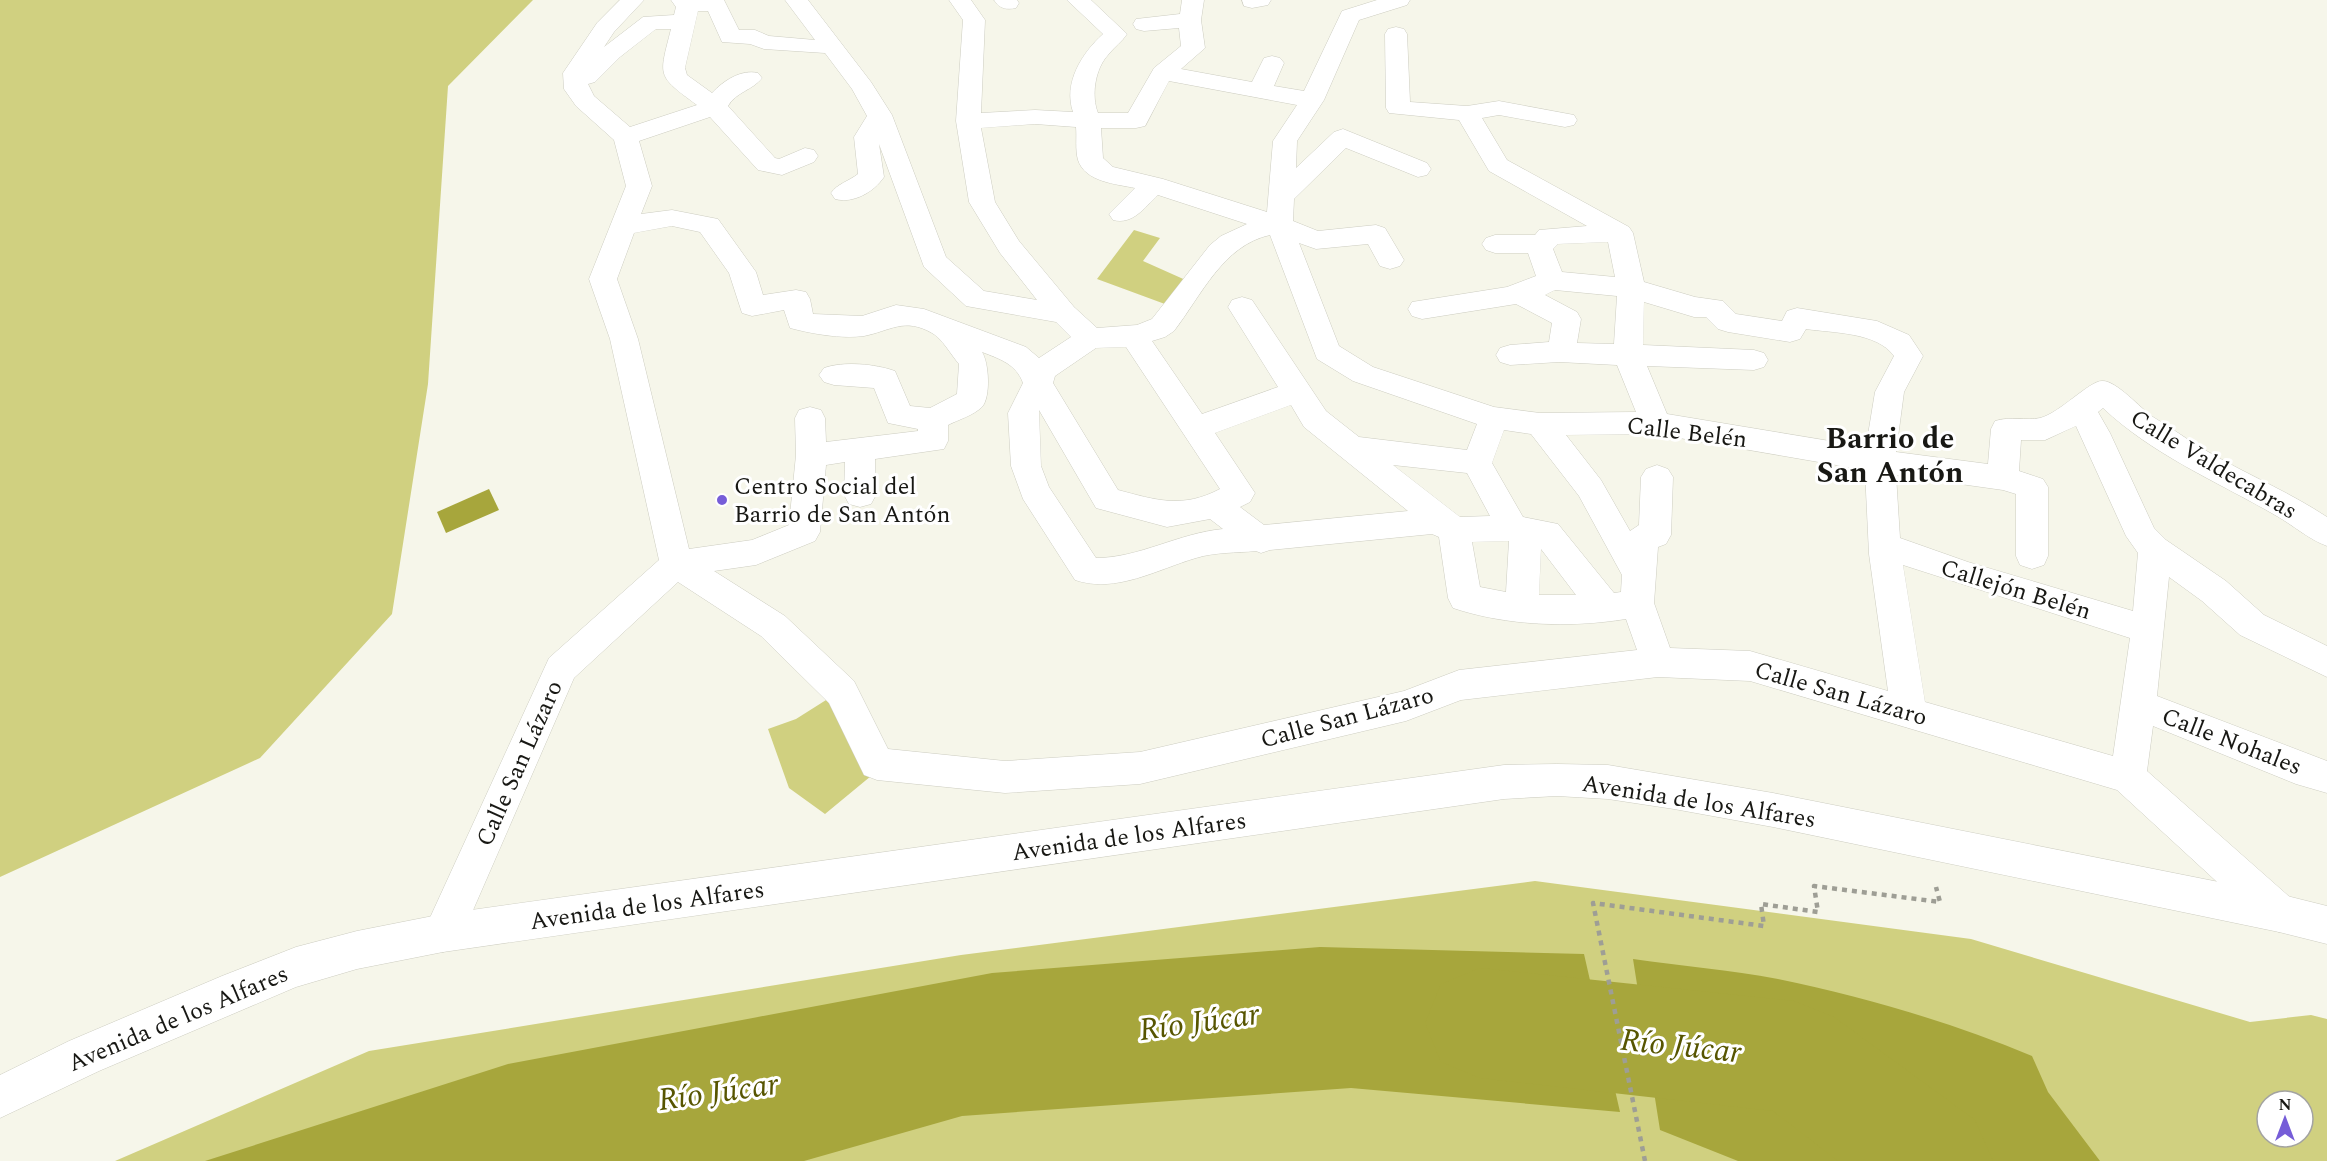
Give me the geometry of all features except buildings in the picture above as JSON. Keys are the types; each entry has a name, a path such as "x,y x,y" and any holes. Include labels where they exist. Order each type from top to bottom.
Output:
{"street":[{"path":"633,0 605,28 574,73 576,89 585,101 626,137 639,186 603,279 624,339 676,564 756,552 804,532 811,454 810,418"},
{"path":"795,0 863,87 880,115 907,180 934,261 976,299 1064,314"},
{"path":"960,0 974,20 968,121 982,202 1009,247 1064,314 1090,338"},
{"path":"1078,0 1116,34"},
{"path":"1252,1 1260,0"},
{"path":"1279,367 1327,352 1279,225 1285,141 1312,100 1342,11 1399,0"},
{"path":"1140,2 1144,24"},
{"path":"576,89 612,52 651,22 685,9 716,4 730,37 755,37 764,42 819,47"},
{"path":"685,9 673,68 676,78 715,106 767,164 782,167 805,156"},
{"path":"968,121 1035,117 1088,120 1137,121 1162,73 1193,48 1191,10 1144,24 1121,26 1097,52 1088,68 1080,101 1088,120 1091,160 1104,173 1154,185 1279,225 1316,240 1376,234 1390,260"},
{"path":"1396,34 1398,108 1467,113 1499,108 1564,120"},
{"path":"1260,91 1272,63"},
{"path":"1162,73 1312,100"},
{"path":"626,137 715,106 719,97 750,78"},
{"path":"1467,113 1498,165 1620,233 1631,288 1628,356 1656,423"},
{"path":"844,193 857,188 871,177 866,137 880,115"},
{"path":"1281,197 1343,137 1418,170"},
{"path":"1122,214 1154,185"},
{"path":"622,226 672,219 709,225 742,273 752,306 796,299 800,321 820,325 863,326 896,315 934,323 1016,354 1032,368 1038,383 1107,499 1167,515 1215,506 1239,493 1197,428 1174,400 1134,336"},
{"path":"1279,225 1258,228 1229,242 1210,258 1162,326 1134,336 1090,338 1042,370 1023,413 1026,466 1034,490 1087,571 1115,571 1199,544 1261,540 1434,521 1454,530 1520,529 1548,533 1627,595"},
{"path":"1495,244 1538,244 1546,242 1548,237 1620,233"},
{"path":"1538,244 1551,280"},
{"path":"1422,309 1520,294 1539,289 1551,280 1631,288 1694,306 1713,308 1728,322 1790,332 1797,318 1867,328 1899,342 1909,356 1888,394 1879,462 1886,546 1909,712"},
{"path":"934,323 958,283"},
{"path":"1520,294 1567,319 1565,337 1559,352"},
{"path":"1242,307 1315,419 1454,530 1465,598 1522,609 1627,595"},
{"path":"834,375 885,378 899,415 933,420 971,400 974,362 934,323"},
{"name":"Calle Belén","path":"1327,352 1373,378 1494,417 1540,424 1656,423 1879,462"},
{"path":"1510,355 1559,352 1754,360"},
{"path":"1197,428 1298,391"},
{"path":"2003,478 2006,429 2045,429 2092,400 2095,433 2142,537 2155,549 2214,591 2252,625 2327,662"},
{"name":"Calle Valdecabras","path":"2092,400 2130,417 2207,466 2287,507 2327,532"},
{"path":"1477,463 1494,417"},
{"path":"811,454 933,441 933,420"},
{"path":"1540,424 1590,488 1627,595 1658,662"},
{"path":"1351,448 1477,463"},
{"path":"860,449 860,495"},
{"name":"Callejón Belén","path":"1879,462 2003,478 2032,487 2032,556"},
{"path":"1477,463 1520,529 1522,609"},
{"path":"1627,595 1643,537 1655,535 1657,477"},
{"path":"1215,506 1261,540"},
{"name":"Callejón Belén","path":"1886,546 1965,574 2148,630"},
{"path":"2128,777 2148,630 2155,549"},
{"name":"Calle San Lázaro","path":"443,933 561,668 676,564 772,626 842,692 877,764 1005,777 1140,768 1406,706 1459,685 1658,662 1750,666 2128,777 2279,913 2327,925"},
{"name":"Calle Nohales","path":"2138,704 2327,777"},
{"name":"Avenida de los Alfares","path":"0,1097 95,1051 236,990 296,967 357,950 443,933 1504,782 1557,780 1608,782 1773,810 2279,913"}],"path":[{"path":"1645,1161 1593,903 1764,926 1761,904 1818,912 1814,886 1940,903 1927,842"}],"shaded area":[{"path":"0,0 533,0 448,86 428,384 392,614 260,758 0,877"},
{"path":"1134,230 1160,238 1143,261 1190,282 1173,307 1097,279"},
{"path":"834,695 871,776 825,814 789,788 768,729 796,719"},
{"path":"1535,881 1971,939 2250,1022 2311,1015 2327,1019 2327,1161 115,1161 369,1051 961,955"}],"water":[{"path":"489,489 499,510 446,533 437,512"},
{"path":"1320,947 1584,954 1620,1112 1351,1088 962,1116 804,1161 205,1161 508,1064 992,973"},
{"path":"1633,959 1778,979 1843,994 1939,1021 2032,1056 2048,1092 2100,1161 1738,1161 1660,1130"}],"waterway":[{"name":"Río Júcar","path":"1480,1023 1794,1057 1934,1161"}],"place":[{"name":"Centro Social del Barrio de San Antón","path":"722,500"}],"district":[{"name":"Barrio de San Antón","path":"1890,455"}]}
